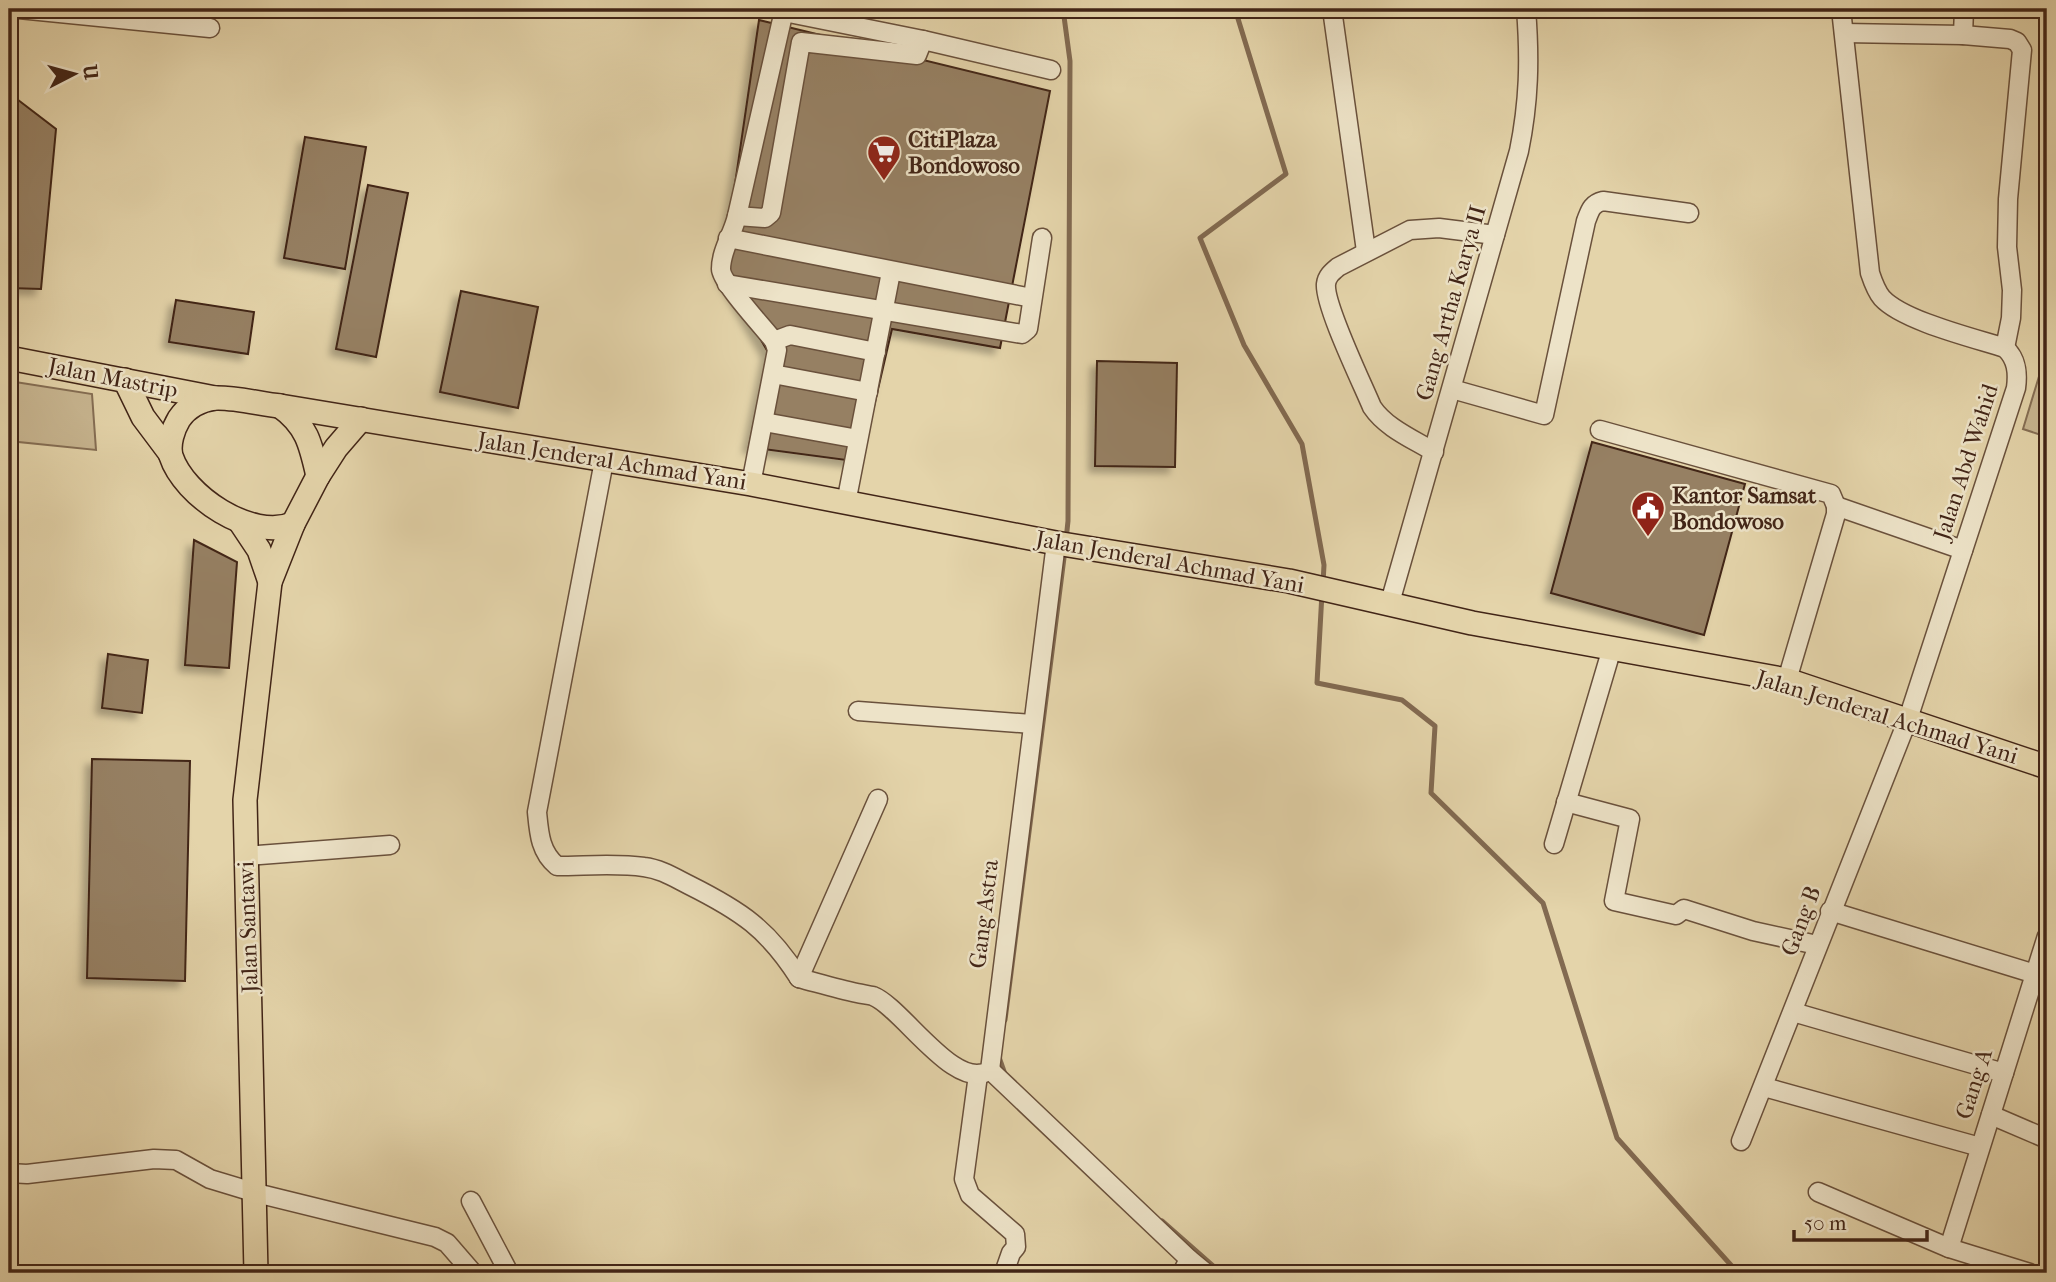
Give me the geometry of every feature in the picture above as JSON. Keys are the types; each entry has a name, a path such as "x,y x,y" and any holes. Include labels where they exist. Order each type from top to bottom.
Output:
{"main road":[{"name":"Jalan Mastrip","path":"9,358 216,398"},
{"path":"125,380 143,417 170,453 181,475 202,496 241,523 268,528 293,524 336,448 361,419"},
{"path":"170,453 172,436 182,415 190,407 216,398 280,406 296,417 304,431 310,443 318,476"},
{"name":"Jalan Jenderal Achmad Yani","path":"280,406 751,484 1056,543 1289,581 1390,606 1787,680 2047,767"},
{"name":"Jalan Santawi","path":"241,523 259,550 270,582"},
{"name":"Jalan Santawi","path":"256,1273 245,800 270,582 293,524"}],"street":[{"path":"19,9 210,28"},
{"path":"1332,9 1366,251"},
{"name":"Gang Artha Karya II","path":"1390,606 1519,151 1527,112 1530,74 1526,9"},
{"path":"1841,9 1870,273 1875,288 1882,298 1903,313 2005,348 2011,318 2012,290 2007,247 2008,199 2022,50 2017,42 2010,38 1844,33"},
{"path":"1963,35 1964,9"},
{"path":"751,484 777,350 774,341 727,284 721,270 728,238 734,229 780,19 789,13 923,40 1051,70"},
{"path":"776,38 917,55 923,40"},
{"path":"737,216 765,218 771,214 800,42"},
{"path":"1452,390 1544,415 1590,209 1595,203 1603,201 1689,213"},
{"path":"1434,452 1378,416 1372,407 1329,303 1326,281 1330,273 1366,251 1410,230 1424,227 1495,235"},
{"path":"728,238 1032,298"},
{"path":"727,284 1022,334 1028,329 1042,238"},
{"path":"846,503 891,272"},
{"path":"774,341 790,335 876,352"},
{"name":"Jalan Abd Wahid","path":"1908,719 2017,388 2016,366 2012,354 2005,348"},
{"path":"774,374 868,392"},
{"path":"764,422 858,439"},
{"path":"1600,430 1831,494 1836,506 1787,680"},
{"path":"604,461 537,812 541,842 547,858 557,866 645,867 659,870 745,915 764,932 799,978 874,996 941,1057 971,1074 984,1073 1186,1266 1206,1273"},
{"path":"1836,506 1963,550"},
{"name":"Gang Astra","path":"1004,1273 1016,1247 1016,1234 970,1195 964,1179 984,1073 1056,543"},
{"path":"1554,845 1612,648"},
{"path":"858,711 1032,724"},
{"name":"Gang B","path":"1741,1141 1908,719"},
{"path":"799,978 878,799"},
{"path":"1566,802 1630,819 1614,901 1676,915 1684,909 1753,931 1817,946"},
{"path":"246,856 390,845"},
{"path":"1830,911 2035,974"},
{"name":"Gang A","path":"1949,1248 2047,936"},
{"path":"1793,1012 2004,1073"},
{"path":"1764,1087 1980,1147"},
{"path":"1990,1115 2047,1139"},
{"path":"9,1173 27,1174 154,1159 176,1160 211,1179 256,1193 435,1237 447,1243 474,1273"},
{"path":"1818,1192 1949,1248 2030,1273"},
{"path":"471,1201 509,1273"}],"shaded area":[{"path":"2047,350 2047,437 2023,429"},
{"path":"9,381 92,394 96,450 9,441"}],"building":[{"name":"CitiPlaza Bondowoso","path":"759,20 1050,91 1000,348 892,329 861,462 749,447 768,352 722,273"},
{"path":"9,93 56,129 41,289 9,288"},
{"path":"305,137 366,147 345,269 284,258"},
{"path":"368,185 408,193 376,357 336,349"},
{"path":"461,291 538,307 518,408 440,392"},
{"path":"176,300 254,312 248,354 169,342"},
{"path":"1097,361 1177,363 1175,467 1095,466"},
{"name":"Kantor Samsat Bondowoso","path":"1592,442 1745,484 1704,635 1551,593"},
{"path":"194,540 237,562 229,668 185,665"},
{"path":"108,654 148,660 142,713 102,708"},
{"path":"92,759 190,761 185,981 87,978"}],"waterway":[{"path":"1063,9 1070,61 1066,540"},
{"path":"1235,9 1286,174 1200,238 1244,345 1302,444 1324,565 1323,583"},
{"path":"1005,1020 1065,550"},
{"path":"1322,593 1317,683 1402,700 1435,726 1431,793 1543,903 1617,1138 1738,1273"},
{"path":"999,1057 1006,1077"},
{"path":"1162,1221 1221,1273"}],"place":[{"name":"CitiPlaza Bondowoso","path":"884,182"},
{"name":"Kantor Samsat Bondowoso","path":"1648,538"}]}
